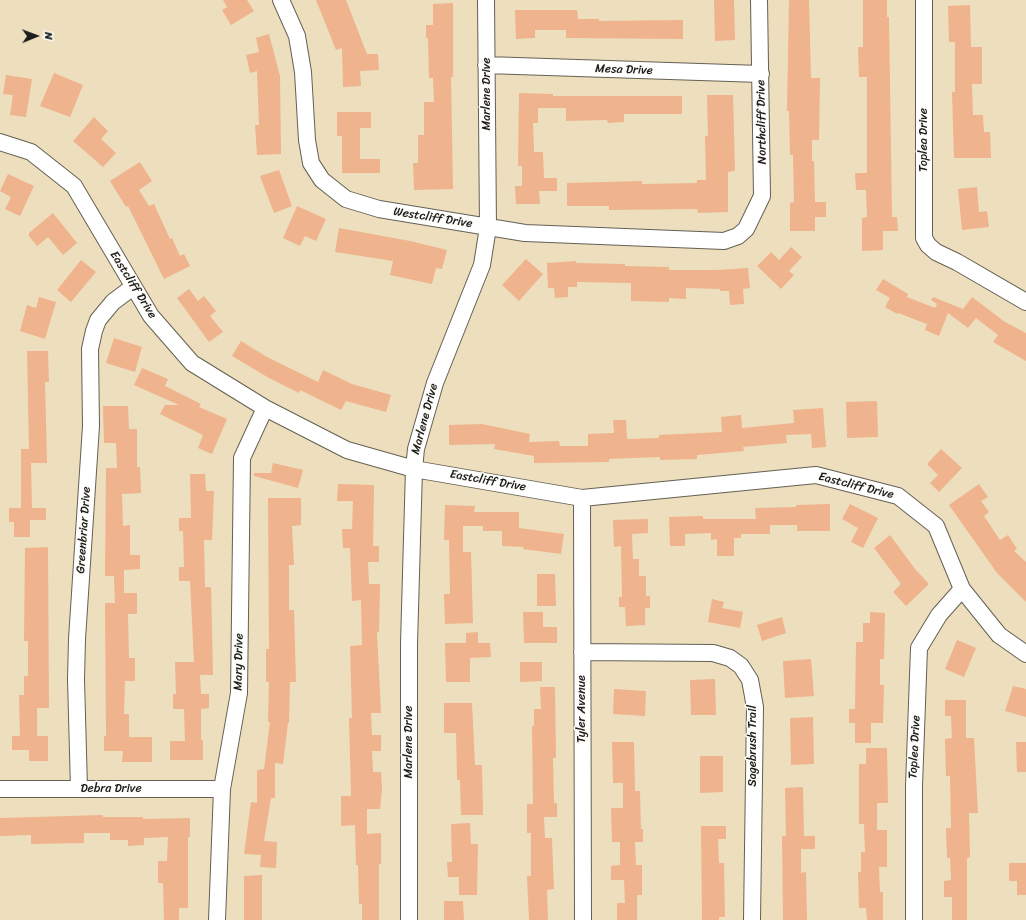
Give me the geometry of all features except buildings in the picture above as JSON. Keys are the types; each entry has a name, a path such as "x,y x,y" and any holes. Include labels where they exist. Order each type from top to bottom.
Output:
{"street":[{"name":"Westcliff Drive","path":"281,0 297,36 303,72 307,140 311,163 322,180 346,198 378,209 526,233 716,241 724,241 738,236"},
{"name":"Marlene Drive","path":"409,920 409,644 414,469 416,449 435,383 482,265 488,227 486,0"},
{"name":"Northcliff Drive","path":"738,236 746,230 762,196 760,0"},
{"name":"Toplea Drive","path":"924,0 924,238 928,245 936,252 957,262 1026,302"},
{"name":"Mesa Drive","path":"486,65 761,74"},
{"name":"Eastcliff Drive","path":"0,142 31,152 74,186 151,316 192,363 265,408 347,450 414,469 582,498 816,475 898,496 936,526 962,589 999,635 1026,654"},
{"name":"Greenbriar Drive","path":"79,789 76,679 77,639 90,426 90,349 98,320 113,302 133,287"},
{"name":"Mary Drive","path":"217,920 222,789 239,693 242,458 265,408"},
{"name":"Tyler Avenue","path":"582,498 583,920"},
{"name":"Toplea Drive","path":"914,920 914,786 919,648 939,615 962,589"},
{"name":"Sagebrush Trail","path":"582,652 713,653 730,658 741,666 750,680 755,707 752,920"},
{"name":"Debra Drive","path":"0,789 222,789"}]}
